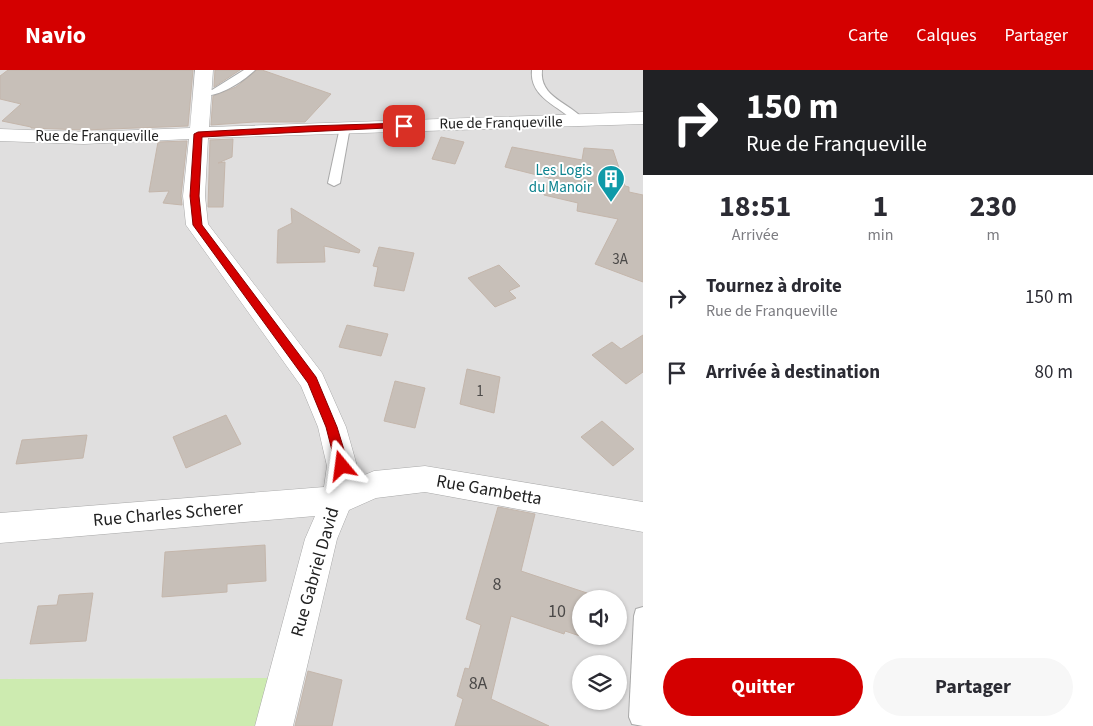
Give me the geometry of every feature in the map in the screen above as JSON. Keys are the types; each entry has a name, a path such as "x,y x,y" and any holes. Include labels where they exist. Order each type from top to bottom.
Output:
{"street":[{"name":"Rue Gabriel David","path":"204,70 194,196 197,225 312,381 332,427 342,466 336,500 321,538 274,726"},
{"name":"Rue de Franqueville","path":"0,135 84,138 345,127 643,118"},
{"name":"Rue Gambetta","path":"336,500 374,485 426,479 643,517"},
{"name":"Rue Charles Scherer","path":"0,528 336,500"}],"lane":[{"path":"201,92 214,93 250,70"},
{"path":"537,70 536,83 543,94 575,115 580,121"},
{"path":"334,183 345,127"},
{"path":"643,616 639,716 643,719"}],"shaded area":[{"path":"0,70 643,70 643,726 258,726 276,678 0,679"}],"green space":[{"path":"277,678 258,726 0,726 0,679"}],"building":[{"path":"8,70 193,70 188,126 84,130 31,128 2,121 21,104 0,99 0,76"},
{"path":"215,70 240,70 214,87"},
{"path":"257,70 262,70 331,94 305,122 254,122 211,125 213,96 236,87"},
{"path":"441,137 464,142 455,164 432,159"},
{"path":"233,139 232,157 218,163 225,162 223,207 208,207 210,140"},
{"path":"187,141 181,196 182,205 163,203 169,191 149,192 158,142"},
{"path":"512,147 582,160 584,148 613,150 625,186 629,187 629,192 643,195 643,282 595,264 618,219 577,211 578,203 544,195 549,178 505,167"},
{"path":"291,208 360,250 359,253 324,246 325,262 277,263 278,230 292,223"},
{"path":"379,247 414,253 404,291 374,286 378,267 373,266"},
{"path":"499,265 520,286 509,291 516,298 495,307 468,278"},
{"path":"347,325 388,334 381,356 339,347"},
{"path":"643,335 643,372 626,384 592,355 612,342 621,349"},
{"path":"467,369 500,377 494,413 460,404"},
{"path":"395,381 425,388 415,428 384,421"},
{"path":"226,415 241,444 186,468 173,437"},
{"path":"602,421 634,449 613,466 581,437"},
{"path":"87,435 83,458 16,464 22,440"},
{"path":"498,507 535,514 521,571 578,590 572,590 572,633 565,631 564,634 511,616 491,699 549,726 455,726 463,699 457,696 465,668 469,669 481,625 466,619"},
{"path":"265,545 266,581 227,584 227,592 162,597 165,552"},
{"path":"93,593 86,641 30,644 38,606 57,605 59,595"},
{"path":"308,671 342,680 332,726 295,726"}],"place":[{"name":"Les Logis du Manoir","path":"611,203"}],"route":[{"path":"342,466 332,427 312,381 197,225 194,196 198,134 308,128 404,126"}]}
